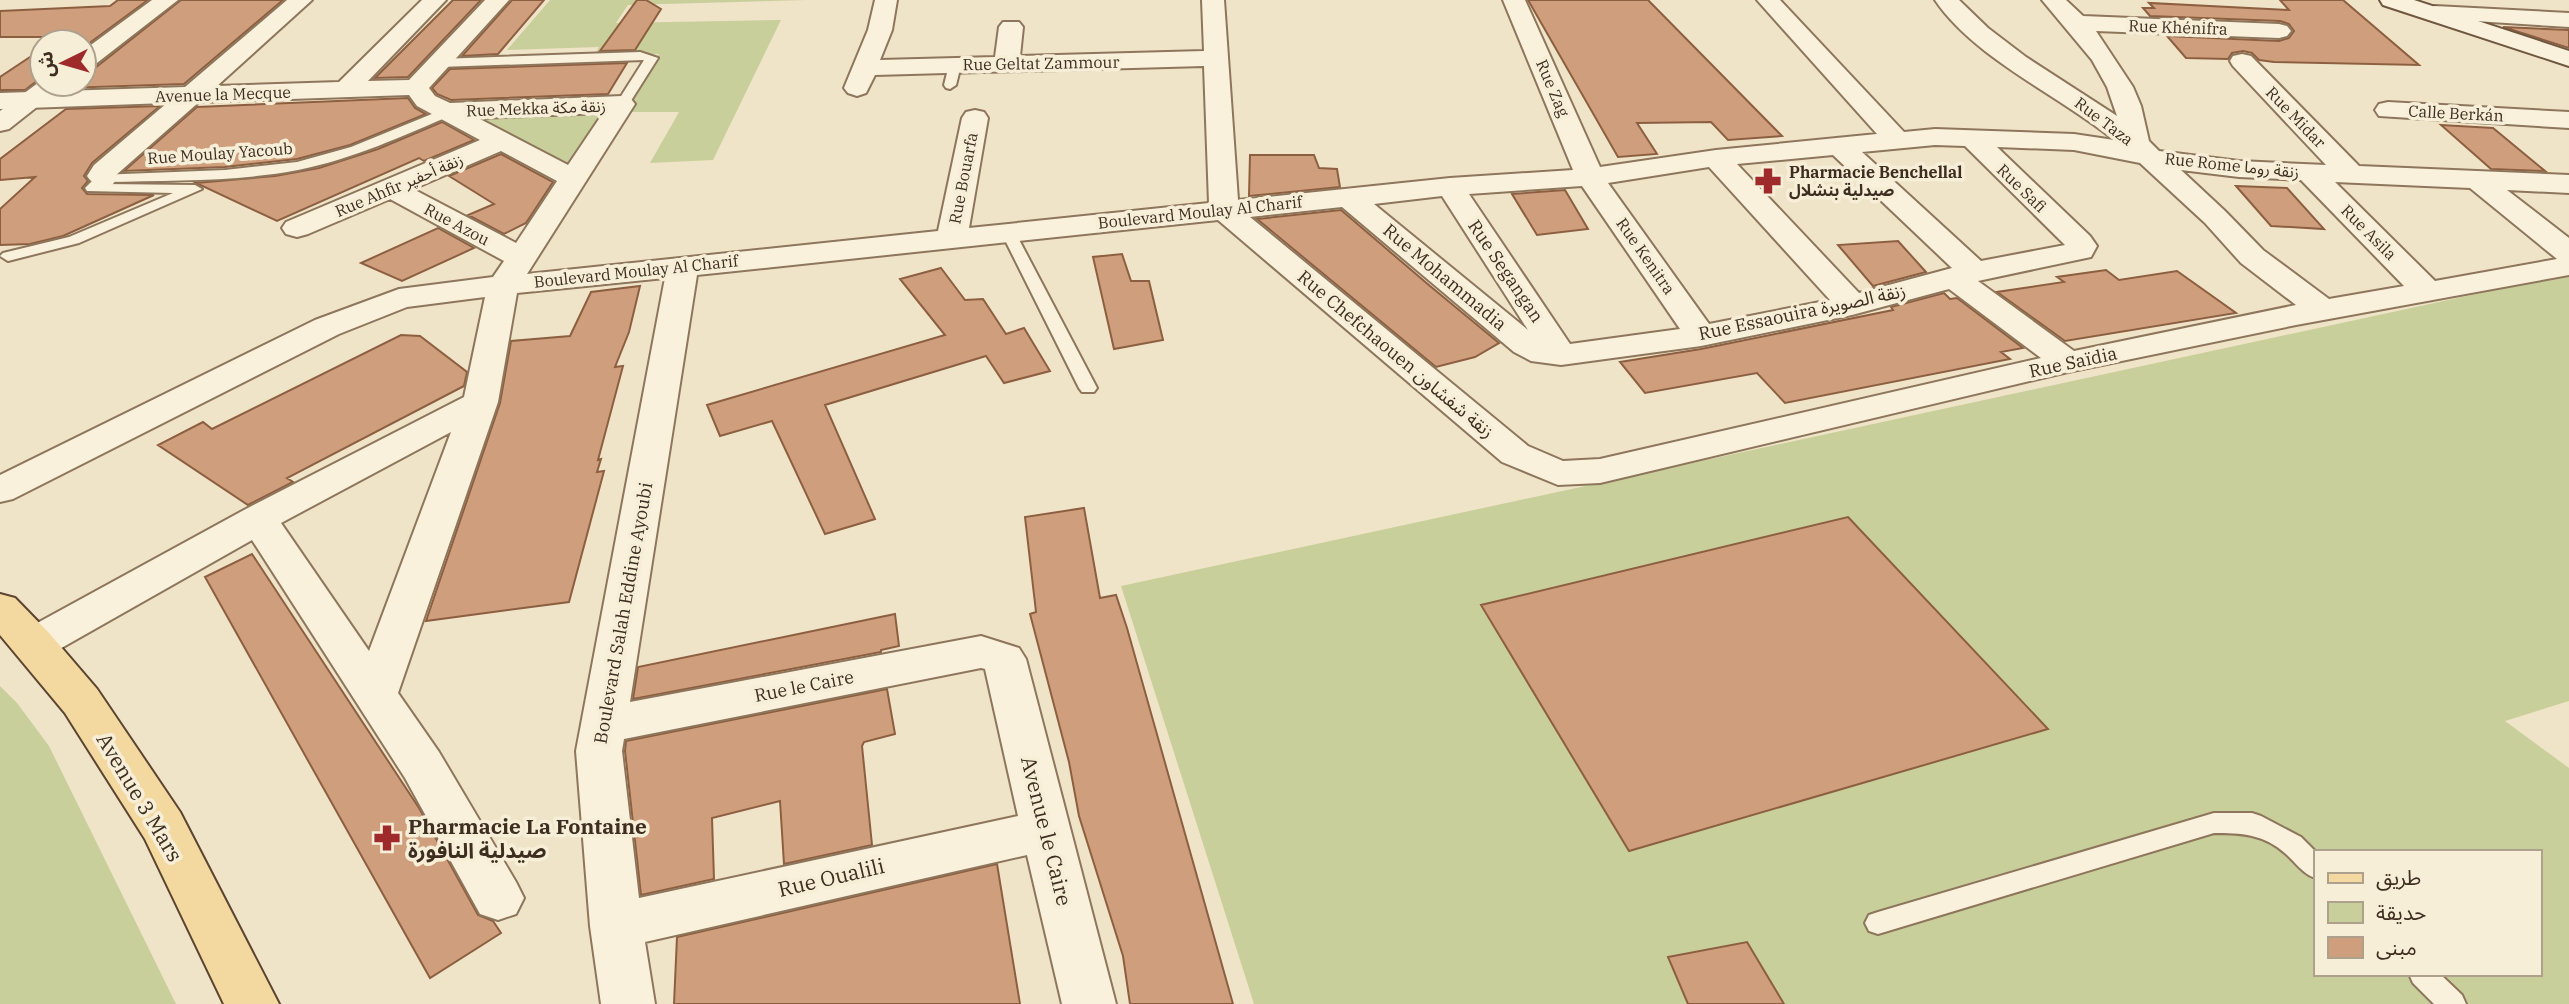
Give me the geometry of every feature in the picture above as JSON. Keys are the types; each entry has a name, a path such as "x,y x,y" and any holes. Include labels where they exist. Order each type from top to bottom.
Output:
{"main road":[{"name":"Avenue 3 Mars","path":"0,609 34,644 81,701 163,826 252,1004"}],"street":[{"path":"98,51 167,0"},
{"path":"103,178 100,176 104,171 301,0"},
{"path":"346,89 435,0"},
{"path":"416,87 498,0"},
{"name":"Rue Geltat Zammour","path":"886,0 880,30 861,78 952,75 1007,63 1216,58"},
{"path":"1213,0 1224,210"},
{"name":"Rue Zag","path":"1514,0 1590,177"},
{"path":"1768,0 1897,139"},
{"name":"Rue Taza","path":"1946,0 1980,33 2017,62 2092,109 2141,150 2215,217 2224,232 2249,256 2224,259 2220,262 2310,313"},
{"path":"2053,0 2077,23 2099,52 2126,101 2141,150"},
{"path":"2391,0 2569,59"},
{"path":"2435,13 2569,20"},
{"name":"Rue Khénifra","path":"2077,23 2279,31"},
{"path":"1007,63 1011,27"},
{"name":"Rue Midar","path":"2242,61 2350,173"},
{"name":"Avenue la Mecque","path":"0,101 416,87"},
{"name":"Rue Mekka زنقة مكة","path":"416,87 426,101 572,178"},
{"path":"0,123 34,98"},
{"path":"375,695 480,402 512,272 622,104"},
{"name":"Rue Mekka زنقة مكة","path":"449,111 622,104"},
{"name":"Calle Berkán","path":"2388,110 2569,120"},
{"name":"Rue Bouarfa","path":"952,238 975,118"},
{"name":"Boulevard Moulay Al Charif","path":"0,490 327,327 371,309 512,272 683,265 1450,187 1590,177 1716,158 1897,139"},
{"name":"Rue Rome زنقة روما","path":"1897,139 2074,142 2141,150 2210,166 2569,184"},
{"name":"Rue Safi","path":"1973,139 2072,235"},
{"name":"Rue Ahfir زنقة أحفير","path":"297,228 500,142"},
{"path":"1838,145 1963,274 2068,362"},
{"path":"1716,158 1852,305"},
{"name":"Rue Asila","path":"2310,173 2428,292"},
{"name":"Rue Kenitra","path":"1590,177 1701,335"},
{"path":"2476,179 2569,253"},
{"name":"Rue Segangan","path":"1450,187 1552,354"},
{"name":"Rue Azou","path":"392,189 512,272"},
{"name":"Rue Mohammadia","path":"1349,198 1526,345 1552,354"},
{"name":"Rue Chefchaouen زنقة شفشاون","path":"1224,210 1515,454 1558,473 1580,474"},
{"name":"Rue Essaouira زنقة الصويرة","path":"1552,354 1701,335 1852,305 1963,274 2080,251 2082,246 2072,235"},
{"name":"Boulevard Salah Eddine Ayoubi","path":"628,1004 616,926 600,764 603,725 683,265"},
{"name":"Rue Saïdia","path":"1580,474 2068,362 2310,313 2569,266"},
{"path":"34,644 258,519 480,402"},
{"path":"258,519 422,765 498,898"},
{"name":"Rue le Caire","path":"603,725 981,652 1004,659"},
{"name":"Avenue le Caire","path":"1004,659 1089,1004"},
{"name":"Rue Oualili","path":"616,926 1048,830"}],"lane":[{"path":"439,63 640,56 652,58 622,104"},
{"name":"Rue Moulay Yacoub","path":"195,189 92,188 103,178 273,170 324,159 363,148 449,111"},
{"path":"8,256 74,240 233,173"},
{"path":"1008,232 1088,388"},
{"path":"1878,923 2214,823 2252,823 2292,844 2314,866"},
{"path":"2424,976 2452,1004"}],"green space":[{"path":"550,0 806,0 628,5 616,23 781,20 713,160 650,163 679,112 622,112 659,54 594,56 599,47 507,50"},
{"path":"605,107 567,165 470,112"},
{"path":"2569,274 2569,701 2505,721 2569,768 2569,1004 1254,1004 1121,586"},
{"path":"0,686 17,703 49,746 176,1004 0,1004"}],"building":[{"path":"118,0 148,0 98,37 98,28 28,28 28,37 0,37 0,11 110,6"},
{"path":"181,0 283,0 184,84 98,87 98,66"},
{"path":"453,0 481,0 408,77 375,78"},
{"path":"512,0 544,0 498,54 462,56"},
{"path":"637,0 646,0 661,9 635,50 600,51"},
{"path":"1528,0 1648,0 1782,136 1728,140 1711,122 1637,123 1657,154 1618,157"},
{"path":"2280,0 2343,0 2419,65 2274,62 2259,60 2252,53 2243,51 2232,53 2228,59 2186,58 2167,36 2279,41 2289,38 2294,31 2289,24 2280,21 2150,16 2143,8 2154,8 2149,3 2289,10"},
{"path":"2503,27 2569,30 2569,48"},
{"path":"28,58 28,88 25,90 0,90 0,77"},
{"path":"627,63 608,94 451,100 437,94 432,88 450,69"},
{"path":"408,98 415,108 426,114 350,145 297,159 225,167 124,171 197,107"},
{"path":"160,106 92,163 84,176 88,181 82,188 87,194 154,195 63,236 30,244 0,245 0,209 35,177 0,180 0,159 66,109"},
{"path":"442,122 474,140 424,161 419,158 277,221 196,183 275,176 319,168 378,149"},
{"path":"2441,125 2493,128 2545,171 2491,169"},
{"path":"501,154 553,182 526,223 504,234 468,215 494,204 449,176"},
{"path":"1250,155 1314,155 1319,168 1337,169 1340,187 1249,196"},
{"path":"2236,186 2287,188 2324,229 2271,226"},
{"path":"1565,190 1588,229 1537,235 1512,194"},
{"path":"1341,210 1499,343 1475,357 1436,367 1257,219"},
{"path":"438,228 474,248 402,281 361,263"},
{"path":"1898,241 1926,272 1873,286 1838,245"},
{"path":"1122,254 1131,281 1149,281 1163,340 1114,349 1093,257"},
{"path":"941,268 965,300 983,299 1006,334 1024,328 1050,371 1004,383 986,356 825,405 875,519 825,534 772,421 720,436 707,405 945,335 900,279"},
{"path":"2106,270 2119,280 2177,271 2236,313 2065,341 1997,292 2064,282 2057,277"},
{"path":"640,286 629,332 615,367 623,366 598,460 601,459 597,472 604,471 569,602 426,621 500,403 511,341 570,336 591,292"},
{"path":"1944,293 1950,299 1957,298 2023,348 2001,352 2010,359 1785,403 1757,373 1645,393 1620,362 1701,349 1893,310 1891,307"},
{"path":"401,335 420,336 467,372 464,386 287,478 293,482 248,505 158,445 203,422 212,429"},
{"path":"1084,508 1100,598 1116,595 1127,628 1233,1004 1130,1004 1123,956 1079,816 1069,762 1030,614 1036,612 1025,517"},
{"path":"1848,517 2048,729 1629,851 1481,605"},
{"path":"252,554 419,808 478,915 493,921 501,933 430,978 205,577"},
{"path":"895,614 899,646 881,652 633,699 638,667"},
{"path":"887,689 895,734 864,742 862,746 872,845 784,864 780,801 712,818 714,879 641,895 626,741"},
{"path":"997,864 1020,1004 674,1004 677,937"},
{"path":"1747,942 1784,1004 1688,1004 1668,957"}],"place":[{"name":"Pharmacie Benchellal صيدلية بنشلال","path":"1768,181"},
{"name":"Pharmacie La Fontaine صيدلية النافورة","path":"387,838"}]}
